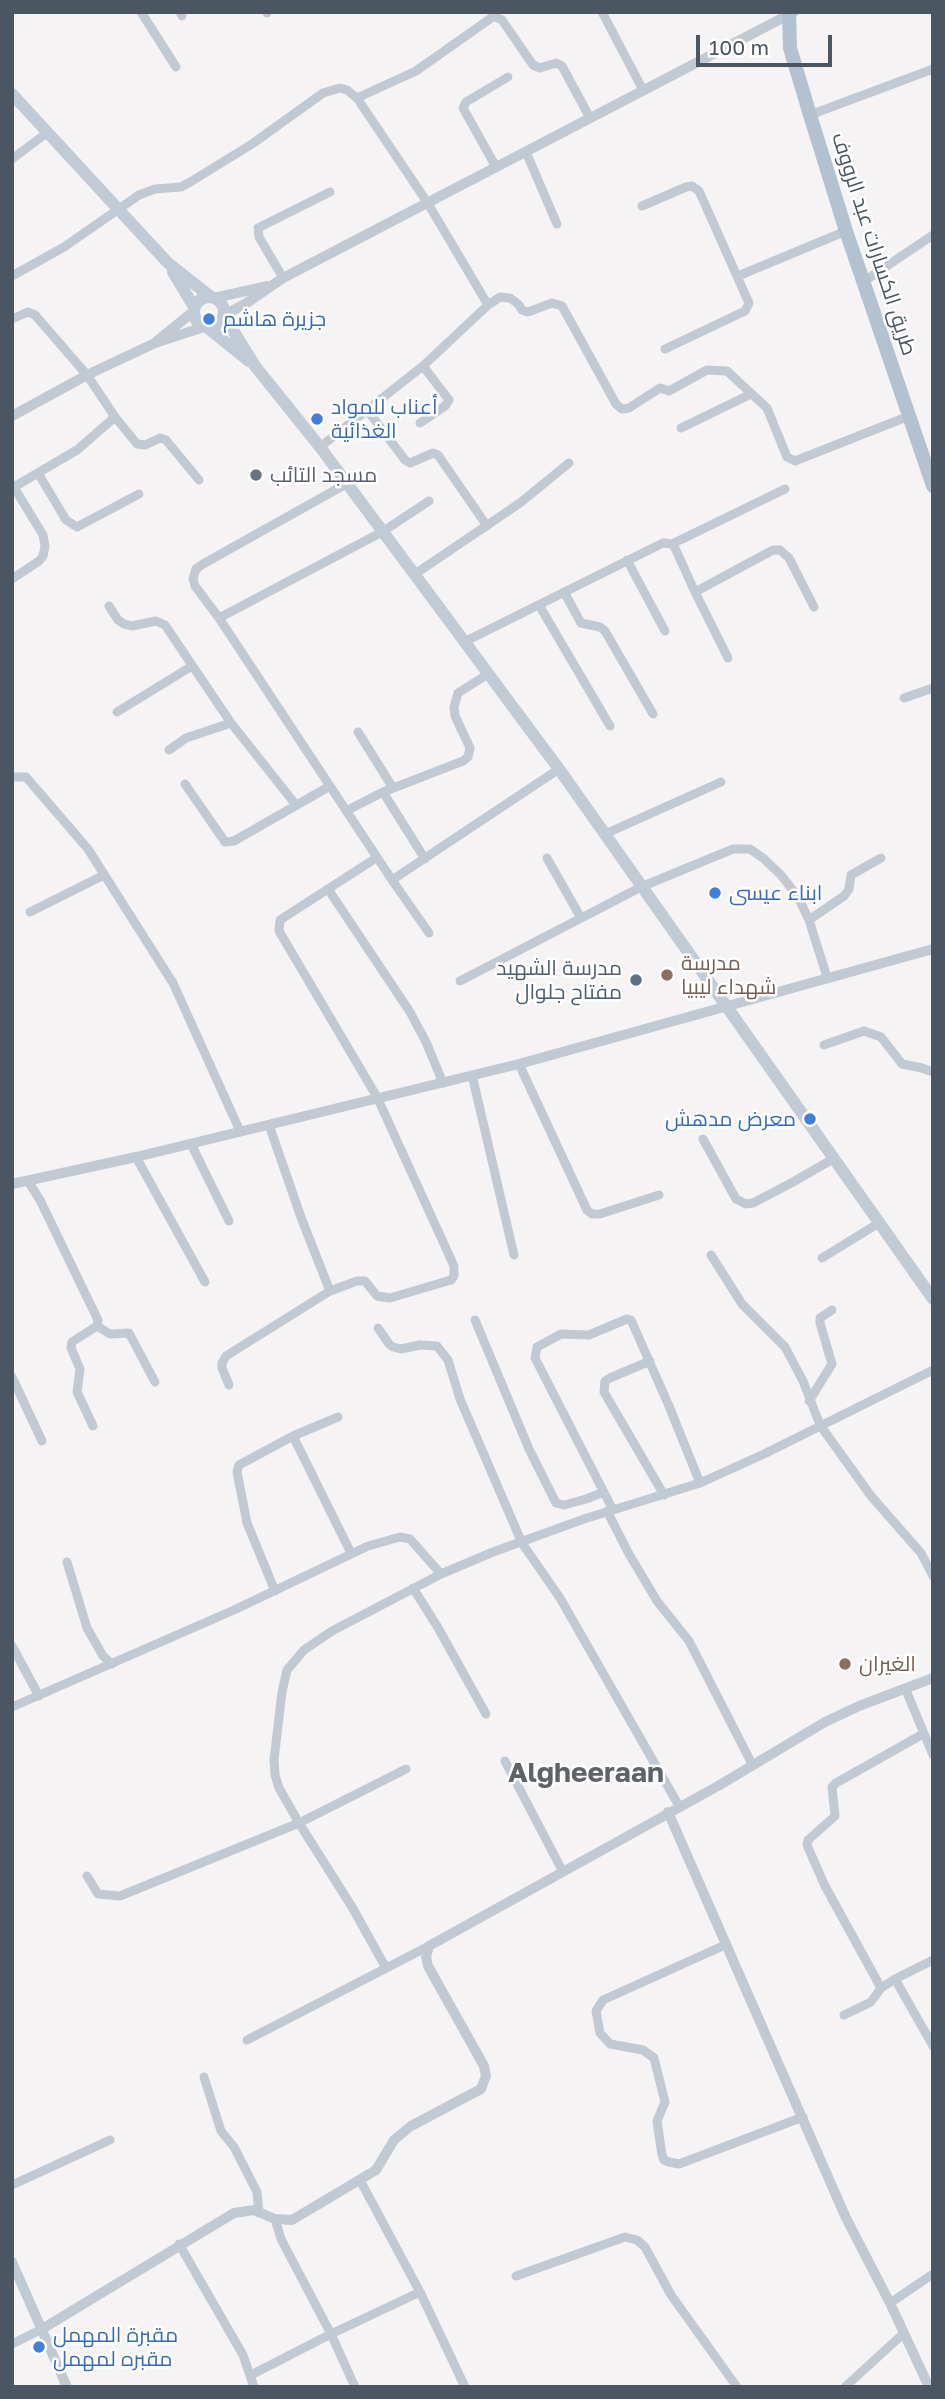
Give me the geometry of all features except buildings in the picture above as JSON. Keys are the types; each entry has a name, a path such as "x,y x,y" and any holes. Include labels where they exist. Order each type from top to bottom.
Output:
{"main road":[{"name":"طريق الكسارات عبد الرووف","path":"790,13 790,48 810,115 863,282 933,486"},
{"path":"12,94 168,263 222,304 224,315 255,366 320,447 559,769 933,1299"},
{"path":"168,263 194,309 196,321 255,366"},
{"path":"194,309 201,299 213,298"},
{"path":"206,328 218,325 224,315"}],"street":[{"path":"141,12 176,67"},
{"path":"602,12 643,90"},
{"path":"224,315 283,278 790,13"},
{"path":"356,98 416,71 494,16 502,20 533,65 540,68 556,63 562,66 590,118"},
{"path":"810,115 933,69"},
{"path":"496,167 463,108 466,102 508,77"},
{"path":"12,276 64,247 148,191 172,189 192,181 252,144 323,93 340,88 356,98 427,202 488,305"},
{"path":"12,159 48,132"},
{"path":"526,152 557,224"},
{"path":"642,206 687,187 696,188 749,303 747,309 666,349"},
{"path":"283,278 259,237 258,228 330,192"},
{"path":"738,276 846,230"},
{"path":"863,282 931,240"},
{"path":"213,298 270,286"},
{"path":"320,447 423,366 500,297 510,298 522,310 528,312 552,303 562,306 622,409 629,408 660,388 669,391 708,370 727,371 767,408 787,457 795,461 909,415"},
{"path":"155,343 194,309"},
{"path":"12,319 22,313 33,313 65,347 137,444 145,445 160,438 166,440 199,480"},
{"path":"13,415 87,375 155,343 206,328"},
{"path":"420,423 445,406 449,400 423,366"},
{"path":"681,428 751,394"},
{"path":"368,411 405,460 410,463 433,453 438,455 487,526"},
{"path":"12,579 39,561 45,546 43,535 13,486 77,450 115,417"},
{"path":"415,574 528,497 569,463"},
{"path":"38,473 66,520 77,527 139,494"},
{"path":"346,484 196,569 192,579 376,858 429,933"},
{"path":"464,642 663,542 672,544 785,489"},
{"path":"219,618 382,532 429,501"},
{"path":"672,544 728,658"},
{"path":"695,592 773,550 780,550 789,558 814,607"},
{"path":"627,560 665,631"},
{"path":"564,592 582,623 605,631 653,714"},
{"path":"539,605 610,726"},
{"path":"109,606 124,624 132,626 156,621 165,625 231,723 296,805"},
{"path":"117,712 192,666"},
{"path":"346,811 383,792 450,767 468,757 470,748 455,716 454,707 458,694 463,689 488,674"},
{"path":"904,698 933,688"},
{"path":"169,750 186,738 231,723"},
{"path":"358,732 393,788"},
{"path":"392,880 559,769"},
{"path":"12,777 26,777 88,849 173,984 240,1131"},
{"path":"604,834 721,782"},
{"path":"186,784 225,842 234,841 330,786"},
{"path":"383,792 425,859"},
{"path":"460,981 641,887 733,849 750,849 763,858 798,897 809,920 827,977"},
{"path":"229,1385 222,1363 226,1356 330,1291 357,1281 365,1281 377,1296 390,1298 451,1280 454,1276 454,1266 377,1097 279,930 280,920 376,858"},
{"path":"547,858 581,918"},
{"path":"809,920 844,896 849,889 851,875 881,858"},
{"path":"30,912 104,875"},
{"path":"328,889 410,1012 443,1083"},
{"path":"12,1185 519,1064 933,949"},
{"path":"824,1045 864,1031 881,1037 902,1064 933,1072"},
{"path":"519,1064 587,1210 592,1214 600,1214 659,1195"},
{"path":"472,1075 514,1255"},
{"path":"269,1125 330,1291"},
{"path":"703,1139 736,1199 746,1204 773,1193 833,1159"},
{"path":"191,1144 229,1221"},
{"path":"136,1157 205,1282"},
{"path":"28,1181 95,1311 97,1326"},
{"path":"822,1258 879,1223"},
{"path":"711,1255 742,1304 785,1347 803,1381 820,1425 871,1496 921,1553 933,1576"},
{"path":"809,1401 832,1364 820,1323 820,1318 832,1310"},
{"path":"700,1483 634,1324 627,1319 589,1335 561,1334 535,1350 536,1362 604,1492 629,1554 657,1601 689,1641 752,1764"},
{"path":"475,1320 524,1438 556,1503 564,1505 604,1492"},
{"path":"97,1326 110,1334 126,1332 131,1335 155,1382"},
{"path":"93,1426 77,1392 80,1369 71,1348 72,1342 97,1326"},
{"path":"378,1328 393,1347 401,1349 420,1345 437,1346 449,1360 460,1399 522,1543 560,1598 679,1806"},
{"path":"650,1362 610,1378 603,1386 608,1400 664,1495"},
{"path":"386,1968 352,1907 299,1823 279,1788 275,1775 286,1670 304,1650 332,1631 441,1574 493,1552 700,1483 933,1370"},
{"path":"12,1377 42,1441"},
{"path":"275,1591 247,1523 237,1472 239,1465 293,1436 338,1417"},
{"path":"293,1436 351,1553"},
{"path":"12,1707 275,1591 351,1553 383,1541 400,1537 410,1539 441,1574"},
{"path":"67,1562 87,1628 103,1656 112,1664"},
{"path":"412,1588 437,1626 486,1714"},
{"path":"12,1646 39,1696"},
{"path":"247,2040 429,1946 524,1891 718,1786 825,1722 933,1678"},
{"path":"905,1688 933,1755"},
{"path":"881,1988 825,1886 807,1846 807,1840 836,1814 832,1787 836,1783 923,1734"},
{"path":"505,1761 563,1872"},
{"path":"87,1876 98,1894 120,1896 299,1823 406,1769"},
{"path":"668,1812 846,2218 929,2387"},
{"path":"725,1945 603,2000 596,2011 600,2033 610,2044 643,2050 654,2058 665,2102 657,2121 664,2160 679,2164 803,2117"},
{"path":"12,2344 42,2329 179,2244 240,2211 254,2210 275,2219 290,2221 360,2180 380,2165 394,2140 411,2126 476,2093 484,2085 486,2076 479,2055 428,1965 426,1957 429,1946"},
{"path":"844,2015 871,2002 881,1988 933,1959"},
{"path":"895,1979 933,2046"},
{"path":"204,2077 222,2131 234,2147 257,2192 260,2213"},
{"path":"12,2185 110,2140"},
{"path":"360,2180 420,2292 465,2387"},
{"path":"275,2219 281,2239 331,2334 355,2387"},
{"path":"516,2276 625,2237 637,2241 645,2247 671,2295 737,2387"},
{"path":"179,2244 229,2330 254,2387"},
{"path":"12,2262 67,2387"},
{"path":"890,2303 933,2274"},
{"path":"251,2375 420,2292"},
{"path":"845,2387 904,2333"}],"place":[{"name":"جزيرة هاشم","path":"209,319"},
{"name":"أعناب للمواد الغذائية","path":"317,419"},
{"name":"مسجد التائب","path":"256,475"},
{"name":"ابناء عيسى","path":"715,893"},
{"name":"مدرسة شهداء ليبيا","path":"667,975"},
{"name":"مدرسة الشهيد مفتاح جلوال","path":"636,980"},
{"name":"معرض مدهش","path":"810,1119"},
{"name":"الغيران","path":"845,1664"},
{"name":"مقبرة المهمل مقبره لمهمل","path":"39,2347"}],"district":[{"name":"Algheeraan","path":"586,1773"}]}
